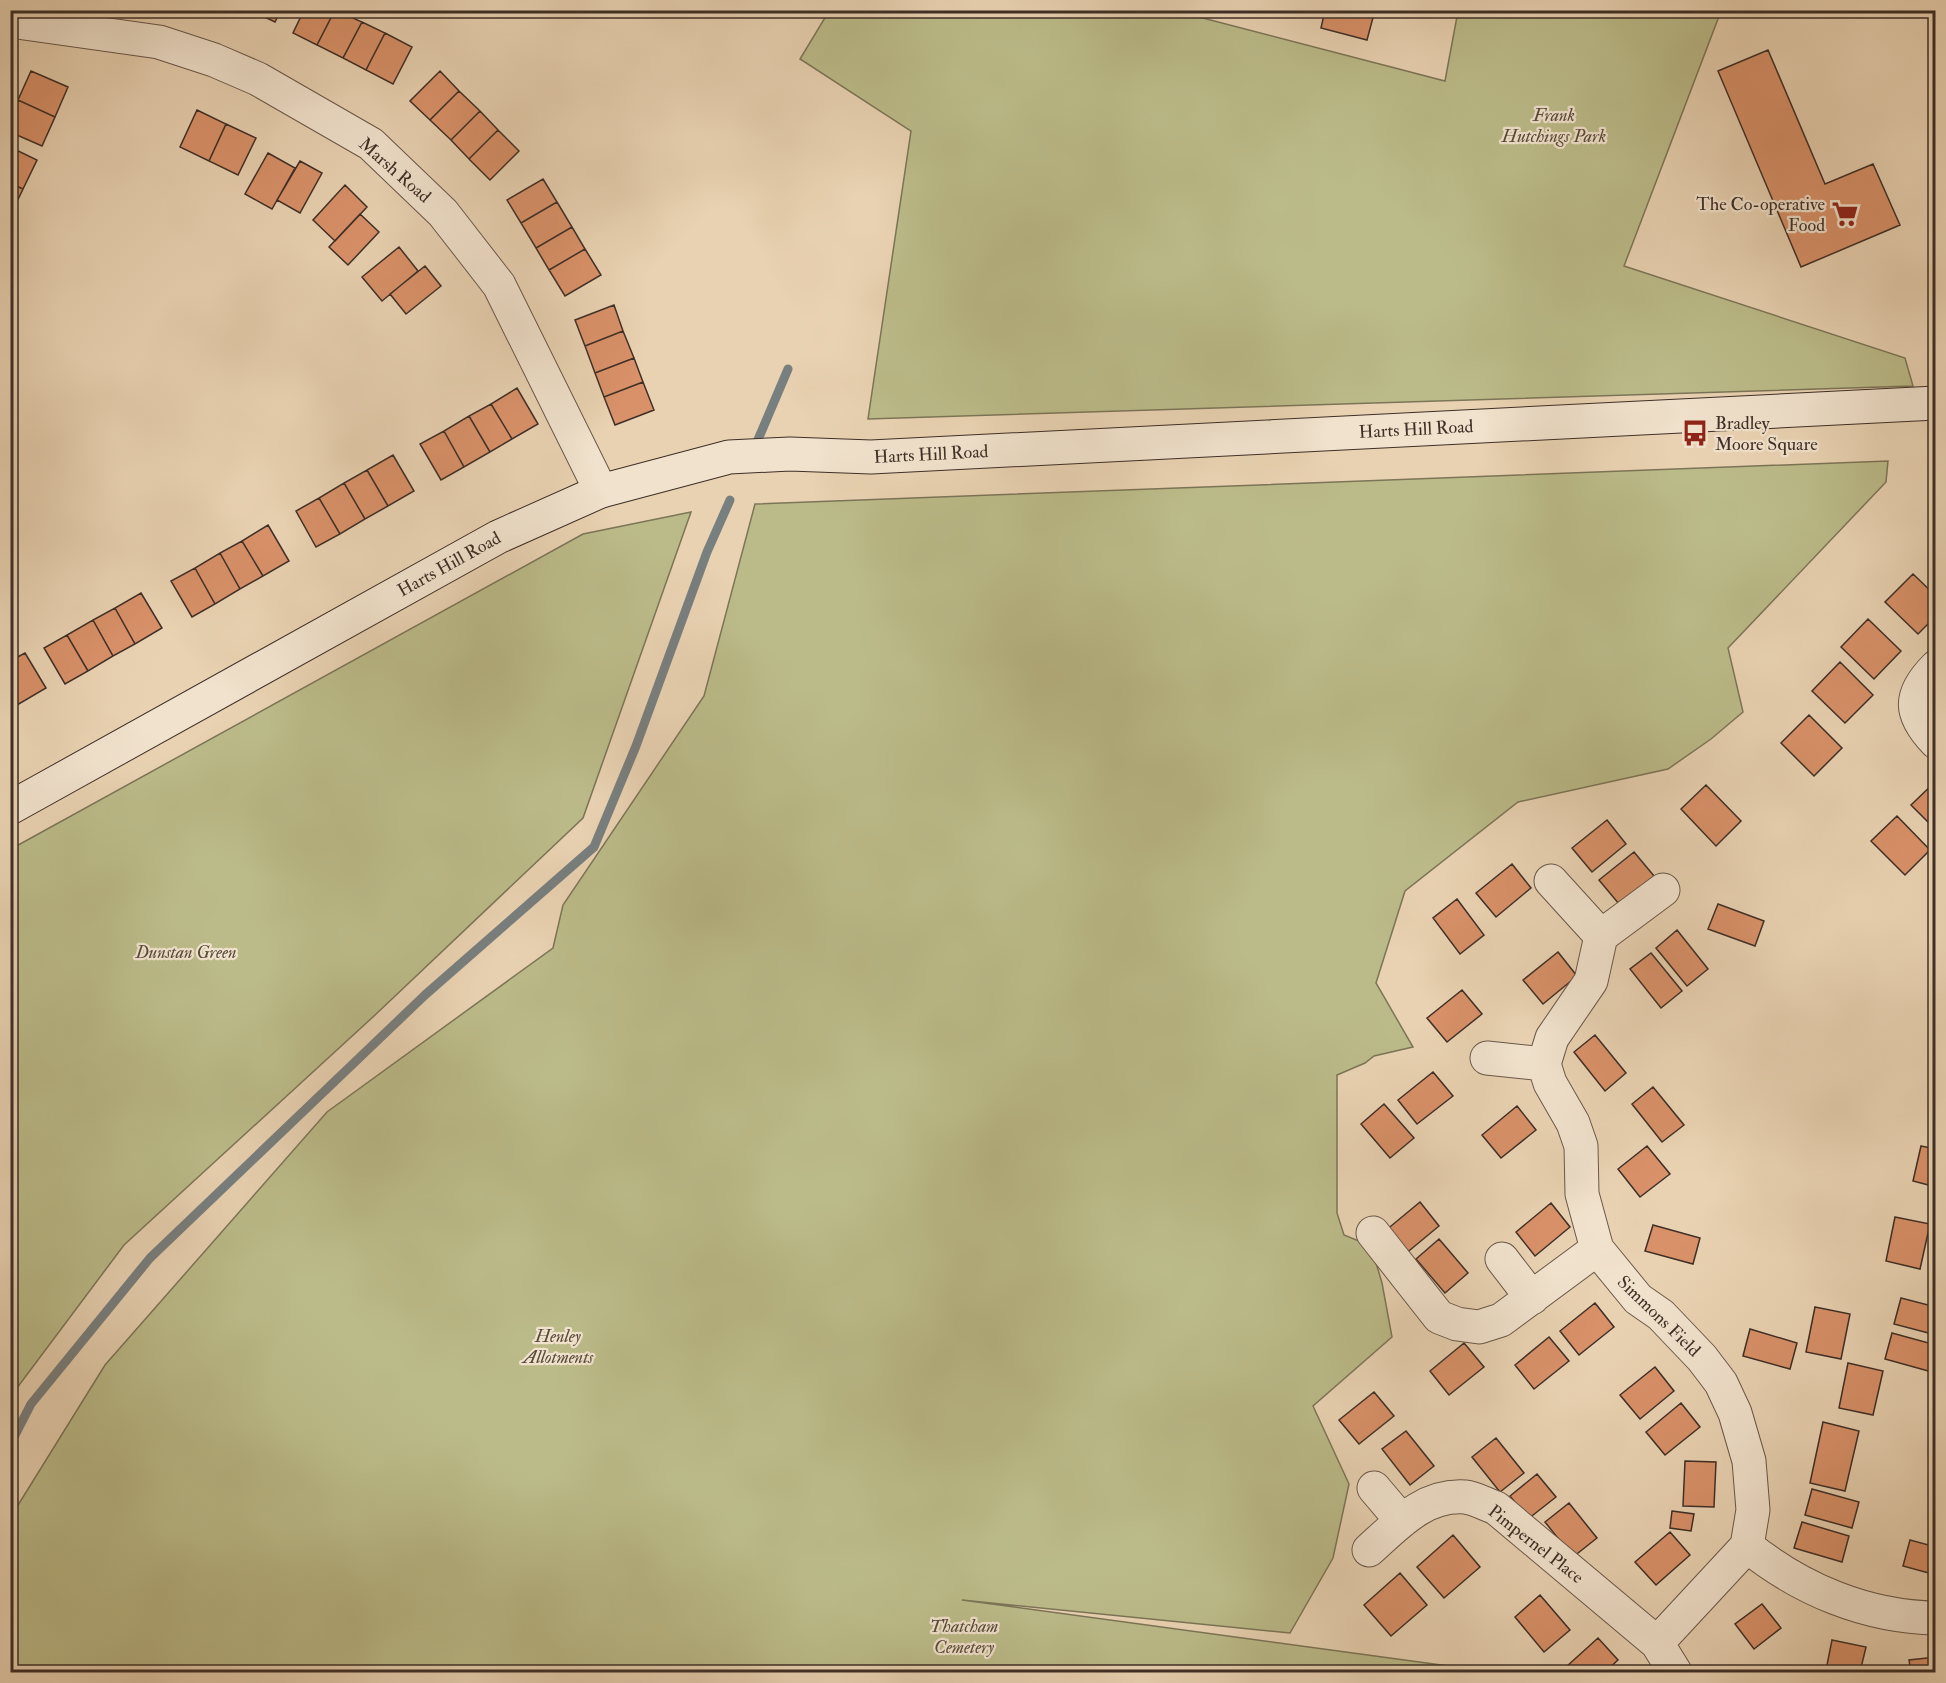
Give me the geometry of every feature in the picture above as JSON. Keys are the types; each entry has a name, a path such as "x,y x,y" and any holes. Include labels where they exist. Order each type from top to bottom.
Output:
{"street":[{"name":"Marsh Road","path":"10,21 159,42 258,79 371,144 443,213 499,285 601,490"},
{"name":"Harts Hill Road","path":"10,808 498,537 601,490 729,457 790,454 871,457 1935,403"},
{"path":"1935,667 1919,686 1915,704 1920,724 1935,742"},
{"path":"1551,881 1601,936"},
{"path":"1486,1058 1544,1064 1552,1038 1591,981 1601,936 1663,890"},
{"name":"Simmons Field","path":"1544,1064 1550,1083 1573,1123 1581,1146 1582,1194 1597,1249 1618,1278 1638,1299 1661,1315 1702,1358 1721,1383 1735,1413 1749,1461 1754,1510 1747,1546"},
{"path":"1373,1233 1439,1317 1457,1324 1479,1327 1501,1320 1597,1249"},
{"path":"1502,1259 1532,1298"},
{"path":"1374,1488 1402,1521"},
{"name":"Pimpernel Place","path":"1369,1550 1421,1505 1444,1498 1467,1497 1496,1508 1657,1642 1675,1672"},
{"path":"1657,1642 1747,1546 1773,1567 1833,1597 1871,1610 1913,1618 1935,1618"}],"green space":[{"name":"Frank Hutchings Park","path":"1172,10 1445,81 1458,11 1721,11 1624,266 1905,358 1913,386 868,419 911,131 800,59 829,11"},
{"path":"1888,461 1886,482 1728,648 1743,712 1711,739 1668,769 1518,802 1405,891 1376,983 1413,1047 1374,1056 1365,1063 1337,1075 1337,1213 1344,1235 1371,1246 1382,1283 1392,1337 1313,1406 1349,1484 1333,1558 1290,1633 962,1600 1456,1667 1464,1672 11,1672 10,1518 105,1365 327,1112 553,948 563,905 704,696 755,504"},
{"name":"Dunstan Green","path":"691,512 583,818 374,1016 124,1245 11,1396 11,849 583,534"}],"building":[{"path":"250,10 281,10 275,22"},
{"path":"304,10 335,10 317,45 293,33"},
{"path":"335,10 362,22 343,58 317,45"},
{"path":"1325,10 1375,10 1367,40 1321,28"},
{"path":"362,22 385,33 366,70 343,58"},
{"path":"385,33 412,47 393,84 366,70"},
{"path":"1768,50 1825,184 1873,164 1900,225 1801,267 1718,71"},
{"path":"31,71 68,87 55,117 18,100"},
{"path":"440,71 459,91 430,120 410,101"},
{"path":"459,91 480,111 451,140 430,120"},
{"path":"18,100 55,117 42,146 10,132 10,118"},
{"path":"197,110 226,124 209,161 180,147"},
{"path":"480,111 498,130 469,159 451,140"},
{"path":"226,124 256,138 238,175 209,161"},
{"path":"498,130 519,151 490,180 469,159"},
{"path":"10,147 37,160 23,189 10,183"},
{"path":"268,153 295,168 272,209 245,194"},
{"path":"300,161 322,173 300,213 277,200"},
{"path":"543,179 557,202 521,223 507,200"},
{"path":"10,183 23,189 10,216"},
{"path":"345,185 367,207 335,241 313,220"},
{"path":"557,202 572,227 536,248 521,223"},
{"path":"360,214 379,232 348,265 329,247"},
{"path":"572,227 585,249 549,270 536,248"},
{"path":"399,247 418,271 382,301 362,277"},
{"path":"585,249 601,275 565,296 549,270"},
{"path":"425,266 441,286 406,314 390,294"},
{"path":"614,305 623,331 585,346 575,320"},
{"path":"623,331 634,358 595,373 585,346"},
{"path":"634,358 643,382 604,397 595,373"},
{"path":"643,382 654,410 615,425 604,397"},
{"path":"517,388 538,424 512,439 491,404"},
{"path":"491,404 512,439 490,452 469,416"},
{"path":"469,416 490,452 464,467 444,431"},
{"path":"444,431 464,467 441,480 420,444"},
{"path":"393,455 414,491 388,506 367,470"},
{"path":"367,470 388,506 365,519 344,483"},
{"path":"344,483 365,519 340,534 319,498"},
{"path":"319,498 340,534 316,547 296,511"},
{"path":"268,525 289,561 263,576 242,541"},
{"path":"242,541 263,576 240,589 220,553"},
{"path":"220,553 240,589 215,604 195,568"},
{"path":"195,568 215,604 192,617 171,581"},
{"path":"1913,574 1936,596 1936,616 1918,634 1885,602"},
{"path":"141,593 162,628 135,644 115,608"},
{"path":"115,608 135,644 113,656 93,620"},
{"path":"1868,619 1901,651 1874,679 1841,647"},
{"path":"93,620 113,656 88,671 67,635"},
{"path":"67,635 88,671 65,684 44,648"},
{"path":"25,653 46,688 12,708 10,661"},
{"path":"1840,662 1873,695 1845,723 1812,691"},
{"path":"1809,715 1842,748 1814,776 1781,743"},
{"path":"1936,781 1936,830 1911,805"},
{"path":"1706,785 1741,821 1716,846 1681,809"},
{"path":"1897,816 1930,850 1905,875 1871,841"},
{"path":"1607,820 1626,844 1592,872 1572,848"},
{"path":"1634,852 1654,876 1619,904 1599,880"},
{"path":"1512,864 1531,888 1496,917 1476,893"},
{"path":"1457,899 1484,935 1460,954 1433,918"},
{"path":"1718,904 1764,921 1755,946 1708,929"},
{"path":"1677,930 1708,969 1687,986 1656,948"},
{"path":"1558,952 1577,976 1543,1004 1523,980"},
{"path":"1651,953 1682,991 1661,1008 1630,969"},
{"path":"1462,990 1482,1014 1447,1042 1427,1018"},
{"path":"1595,1035 1626,1073 1605,1091 1574,1052"},
{"path":"1433,1072 1453,1096 1417,1124 1398,1100"},
{"path":"1653,1087 1684,1125 1662,1142 1632,1104"},
{"path":"1384,1104 1414,1138 1390,1158 1361,1124"},
{"path":"1517,1106 1536,1130 1501,1158 1482,1135"},
{"path":"1647,1146 1670,1174 1640,1197 1618,1169"},
{"path":"1921,1146 1936,1149 1936,1187 1913,1181"},
{"path":"1420,1202 1439,1226 1404,1255 1385,1231"},
{"path":"1551,1203 1570,1227 1535,1256 1516,1232"},
{"path":"1895,1217 1930,1224 1920,1269 1886,1261"},
{"path":"1653,1225 1700,1238 1693,1264 1645,1251"},
{"path":"1439,1239 1468,1273 1445,1293 1416,1259"},
{"path":"1901,1298 1936,1307 1936,1335 1894,1324"},
{"path":"1595,1303 1614,1327 1579,1355 1560,1331"},
{"path":"1815,1307 1850,1314 1841,1359 1806,1352"},
{"path":"1750,1329 1797,1343 1790,1369 1743,1356"},
{"path":"1892,1333 1936,1345 1932,1372 1885,1359"},
{"path":"1549,1337 1569,1361 1534,1389 1515,1365"},
{"path":"1464,1343 1484,1367 1449,1395 1430,1371"},
{"path":"1848,1363 1883,1371 1873,1415 1839,1408"},
{"path":"1655,1367 1674,1391 1640,1419 1620,1395"},
{"path":"1374,1392 1394,1416 1359,1444 1339,1420"},
{"path":"1681,1403 1700,1427 1665,1455 1646,1432"},
{"path":"1823,1422 1859,1431 1845,1491 1810,1483"},
{"path":"1406,1431 1434,1466 1410,1485 1382,1449"},
{"path":"1496,1438 1524,1473 1500,1492 1472,1457"},
{"path":"1685,1461 1716,1462 1714,1507 1683,1506"},
{"path":"1537,1474 1556,1497 1528,1519 1510,1496"},
{"path":"1812,1489 1859,1502 1852,1528 1805,1515"},
{"path":"1569,1503 1597,1538 1573,1557 1545,1522"},
{"path":"1672,1511 1694,1514 1691,1531 1670,1528"},
{"path":"1802,1522 1849,1536 1842,1562 1794,1548"},
{"path":"1670,1532 1690,1555 1656,1585 1635,1562"},
{"path":"1453,1535 1480,1567 1444,1598 1417,1567"},
{"path":"1910,1540 1936,1547 1936,1575 1903,1566"},
{"path":"1400,1573 1427,1605 1391,1636 1364,1605"},
{"path":"1540,1595 1570,1630 1544,1652 1515,1617"},
{"path":"1762,1604 1781,1628 1754,1649 1735,1624"},
{"path":"1598,1638 1618,1660 1605,1672 1571,1672 1566,1667"},
{"path":"1832,1640 1866,1647 1860,1672 1826,1670"},
{"path":"1936,1657 1936,1672 1911,1672 1909,1660"}],"waterway":[{"path":"754,449 788,369"},
{"path":"10,1445 31,1404 150,1258 425,995 594,847 636,746 707,552 730,500"}],"place":[{"name":"The Co-operative Food","path":"1845,214"},
{"name":"Bradley Moore Square","path":"1695,433"}],"park label":[{"name":"Henley Allotments","path":"558,1346"},
{"name":"Thatcham Cemetery","path":"964,1636"}]}
